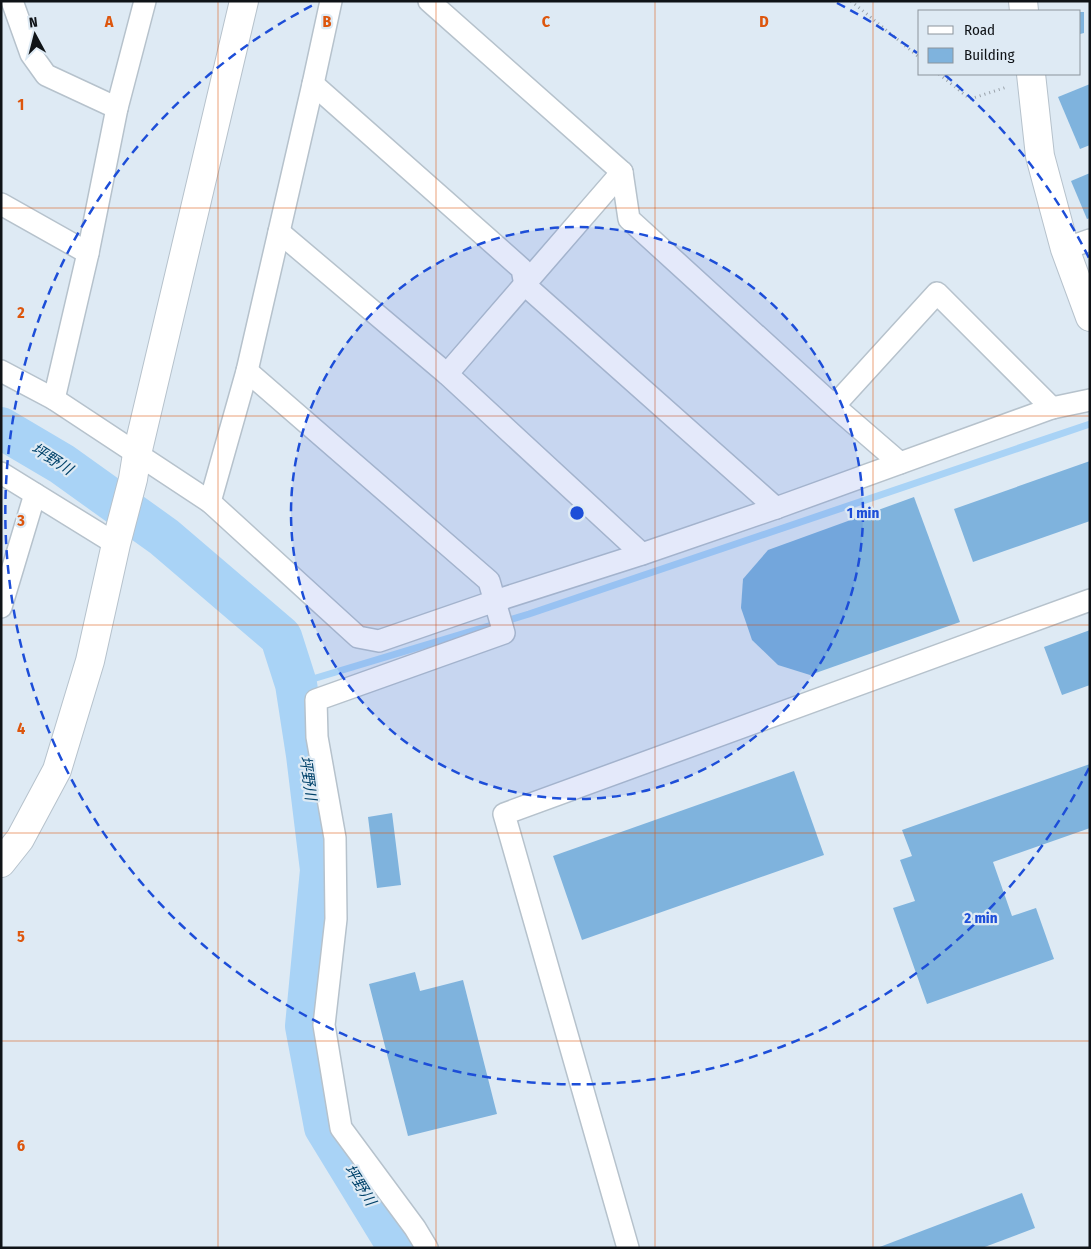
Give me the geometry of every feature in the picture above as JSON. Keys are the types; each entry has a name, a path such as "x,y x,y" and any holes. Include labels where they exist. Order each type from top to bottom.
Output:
{"street":[{"path":"12,1 31,54 46,75 117,108"},
{"path":"54,400 88,253 117,108 145,1"},
{"path":"1,863 20,838 56,770 90,661 244,1"},
{"path":"210,502 247,371 331,1"},
{"path":"428,1 622,172 629,219 834,406 900,463"},
{"path":"1032,77 1040,156 1078,245 1090,317"},
{"path":"313,84 522,269 525,285 776,508"},
{"path":"447,374 622,172"},
{"path":"1,204 88,253"},
{"path":"279,232 447,374 642,554"},
{"path":"834,406 937,293 1052,408"},
{"path":"1,371 54,400 135,466 210,502 358,637 379,641 776,508 1052,408 1090,400"},
{"path":"247,371 489,581 504,633 316,700 317,737 335,847 336,919 324,1025 341,1128 428,1248"},
{"path":"1,473 35,494 118,535"},
{"path":"1,606 35,494"},
{"path":"628,1248 504,814 1090,600"}],"path":[{"path":"851,1 918,56"},
{"path":"940,75 970,99 1032,77"}],"building":[{"path":"1081,12 1084,12 1084,33 1081,34"},
{"path":"1090,84 1090,145 1080,149 1058,97"},
{"path":"1090,173 1090,218 1087,219 1071,181"},
{"path":"1090,461 1090,521 973,562 954,509"},
{"path":"914,497 960,622 810,675 778,665 752,640 741,608 743,579 768,550"},
{"path":"1090,630 1090,685 1062,695 1044,647"},
{"path":"1090,764 1090,828 993,862 1012,916 1036,908 1054,959 927,1004 893,908 915,901 900,860 912,856 902,830"},
{"path":"794,771 824,855 582,940 553,856"},
{"path":"392,813 401,885 377,888 368,817"},
{"path":"415,972 420,991 463,980 497,1114 408,1136 369,984"},
{"path":"1022,1193 1035,1228 982,1248 877,1248"}],"waterway":[{"path":"296,684 529,614 1090,424"},
{"name":"坪野川","path":"1,428 62,464 164,537 281,637 296,684 321,870 306,1026 325,1127 399,1248"}]}
